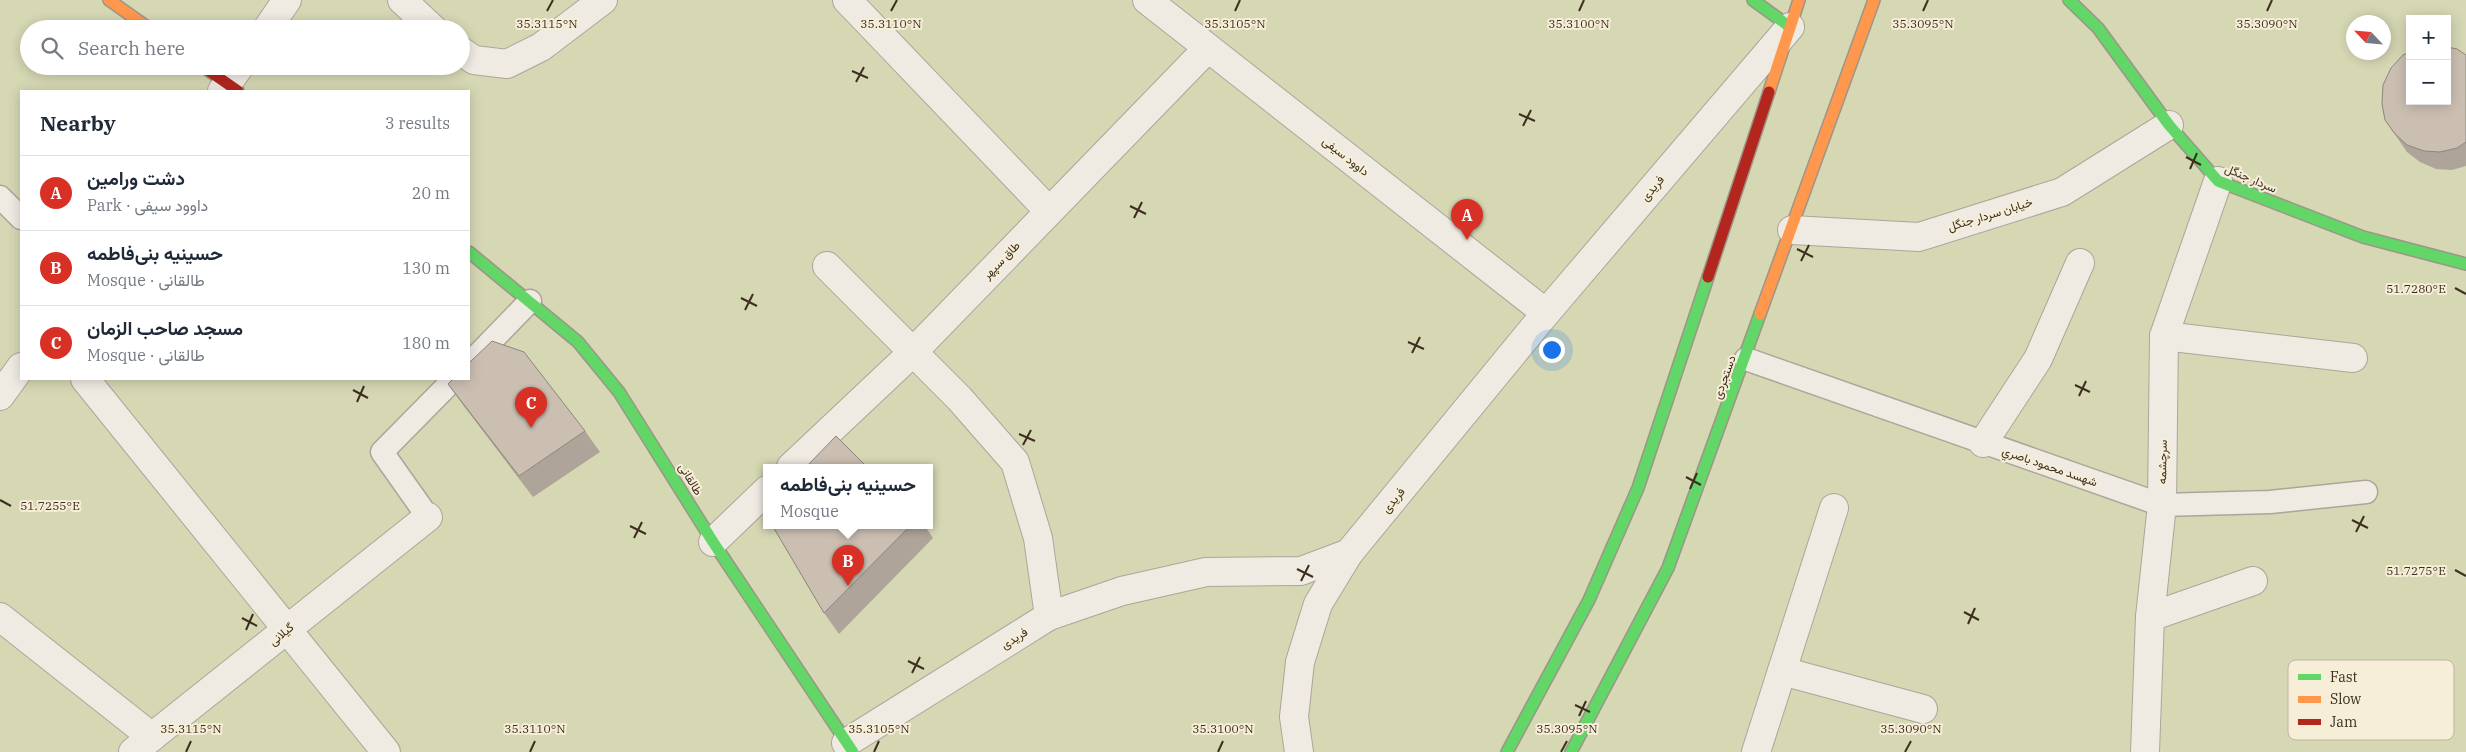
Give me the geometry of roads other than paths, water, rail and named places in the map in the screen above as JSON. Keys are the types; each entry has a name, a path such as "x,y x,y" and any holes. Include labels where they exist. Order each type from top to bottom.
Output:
{"main road":[{"path":"109,0 137,20"},
{"path":"1753,0 1790,27"},
{"path":"1506,752 1589,600 1638,488 1800,0"},
{"name":"دستجردی","path":"1571,752 1668,568 1746,359 1874,0"},
{"name":"سردار جنگل","path":"2069,0 2098,28 2169,125 2218,181 2363,237 2466,264"},
{"path":"218,75 232,83"},
{"name":"طالقانی","path":"470,253 578,342 619,392 660,455 712,542 850,748"}],"street":[{"path":"273,20 287,0"},
{"path":"402,0 423,20"},
{"path":"470,57 474,60 507,64 541,47 603,0"},
{"path":"847,0 1049,211"},
{"name":"داوود سیفی","path":"1147,0 1546,313"},
{"name":"فریدی","path":"850,748 1049,616 1122,591 1206,572 1301,571 1349,553 1546,313 1790,27"},
{"name":"طاق سپهر","path":"794,464 912,352 1208,48"},
{"name":"خیابان سردار جنگل","path":"1792,230 1919,237 2062,192 2169,125"},
{"name":"سرچشمه","path":"2145,752 2150,617 2162,505 2164,336 2218,181"},
{"path":"1983,443 2038,359 2080,263"},
{"path":"828,266 959,398 1015,462 1038,538 1049,616"},
{"path":"2164,336 2353,358"},
{"path":"0,396 20,368"},
{"path":"86,380 386,752"},
{"path":"712,542 763,494"},
{"path":"1756,752 1834,508"},
{"name":"گیلانی","path":"143,744 428,517"},
{"path":"1300,752 1294,716 1300,662 1318,604 1349,553"},
{"path":"2150,617 2253,580"},
{"path":"0,617 143,744"},
{"path":"1782,671 1924,709"}],"lane":[{"path":"0,198 20,217"},
{"path":"470,363 530,301"},
{"name":"شهسد محمود باصري","path":"1746,359 2162,505 2270,502 2366,492"},
{"path":"428,517 382,452 453,380"}],"place":[{"name":"دشت ورامین","path":"1467,240"},
{"name":"مسجد صاحب الزمان","path":"531,428"},
{"name":"حسینیه بنی‌فاطمه","path":"848,586"}]}
